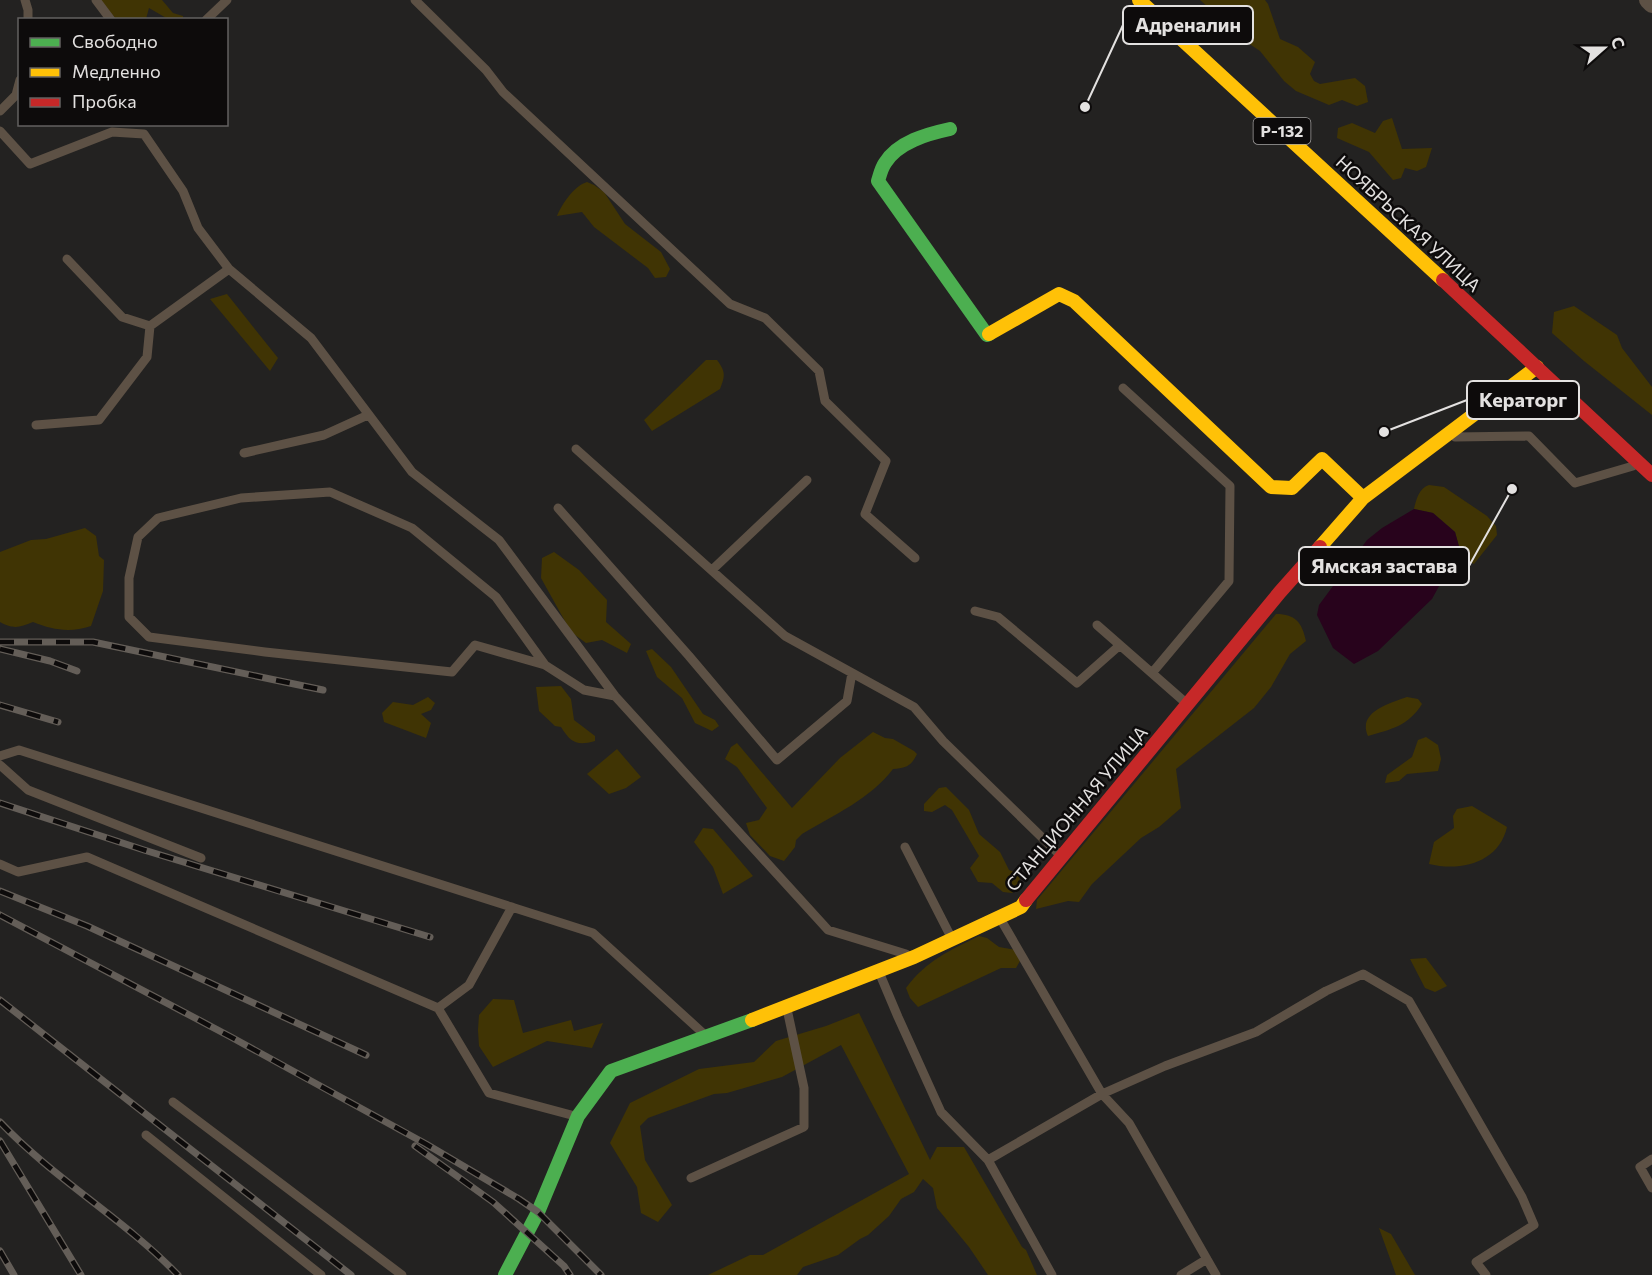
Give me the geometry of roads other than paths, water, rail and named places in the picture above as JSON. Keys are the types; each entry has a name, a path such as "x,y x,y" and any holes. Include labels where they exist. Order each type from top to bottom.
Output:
{"main road":[{"name":"НОЯБРЬСКАЯ УЛИЦА","path":"1139,0 1652,475"},
{"path":"950,129 927,134 906,144 886,160 878,181 987,335 1059,294 1074,301 1271,487 1292,488 1322,459 1363,498"},
{"name":"СТАНЦИОННАЯ УЛИЦА","path":"505,1275 538,1212 578,1116 610,1071 787,1007 914,957 1021,907 1280,592 1363,498 1538,367"}],"street":[{"path":"1648,0 1652,4"}],"lane":[{"path":"26,0 28,18"},
{"path":"96,0 110,18"},
{"path":"208,18 227,0"},
{"path":"415,0 486,70 503,93 730,304 765,318 819,370 825,401 886,461 865,514 915,558"},
{"path":"0,111 16,95 18,88"},
{"path":"0,131 30,164 112,132 144,134 183,191 198,228 229,269 311,338 412,472 499,540 615,696 828,930 914,957"},
{"path":"67,259 122,317 150,326"},
{"path":"36,425 99,420 147,357 150,326 229,269"},
{"path":"1123,388 1230,486 1229,581 1152,673"},
{"path":"244,453 324,435 368,415"},
{"path":"1444,437 1529,436 1575,483 1640,464"},
{"path":"576,449 785,636 914,708 943,741 1062,857"},
{"path":"712,570 807,480"},
{"path":"545,665 496,597 412,528 330,492 241,498 158,518 138,537 129,578 129,616 149,638 452,672 475,645 545,665 584,690 615,696"},
{"path":"558,508 777,760 847,700 852,673"},
{"path":"975,611 998,617 1077,683 1120,645"},
{"path":"1097,625 1188,704"},
{"path":"0,756 19,750 593,933 707,1036"},
{"path":"0,765 28,790 201,858"},
{"path":"905,847 952,939"},
{"path":"0,864 18,872 87,857 438,1008 489,1093 578,1116"},
{"path":"438,1008 469,985 512,908"},
{"path":"1000,918 1102,1094 1129,1123 1216,1275"},
{"path":"878,970 941,1112 988,1160 1052,1275"},
{"path":"988,1160 1102,1094 1165,1066 1256,1032 1326,991 1363,974 1409,1001 1522,1197 1530,1216 1534,1226 1476,1262 1486,1275"},
{"path":"691,1178 804,1127 804,1088 787,1007"},
{"path":"173,1102 402,1275"},
{"path":"146,1135 321,1275"},
{"path":"1652,1159 1640,1167 1652,1188"},
{"path":"1181,1275 1207,1259"}],"railway":[{"path":"0,642 93,642 323,690"},
{"path":"0,649 50,661 77,671"},
{"path":"0,705 58,722"},
{"path":"0,803 144,850 430,937"},
{"path":"0,891 87,926 366,1055"},
{"path":"0,915 231,1037 426,1144 519,1199 538,1212 601,1275"},
{"path":"0,1000 351,1275"},
{"path":"0,1122 43,1162 135,1235 178,1275"},
{"path":"0,1141 81,1275"},
{"path":"415,1146 493,1202 564,1266 570,1275"},
{"path":"0,1251 14,1275"}],"place":[{"name":"Адреналин","path":"1085,107"},
{"name":"Кераторг","path":"1384,432"},
{"name":"Ямская застава","path":"1512,489"}]}
